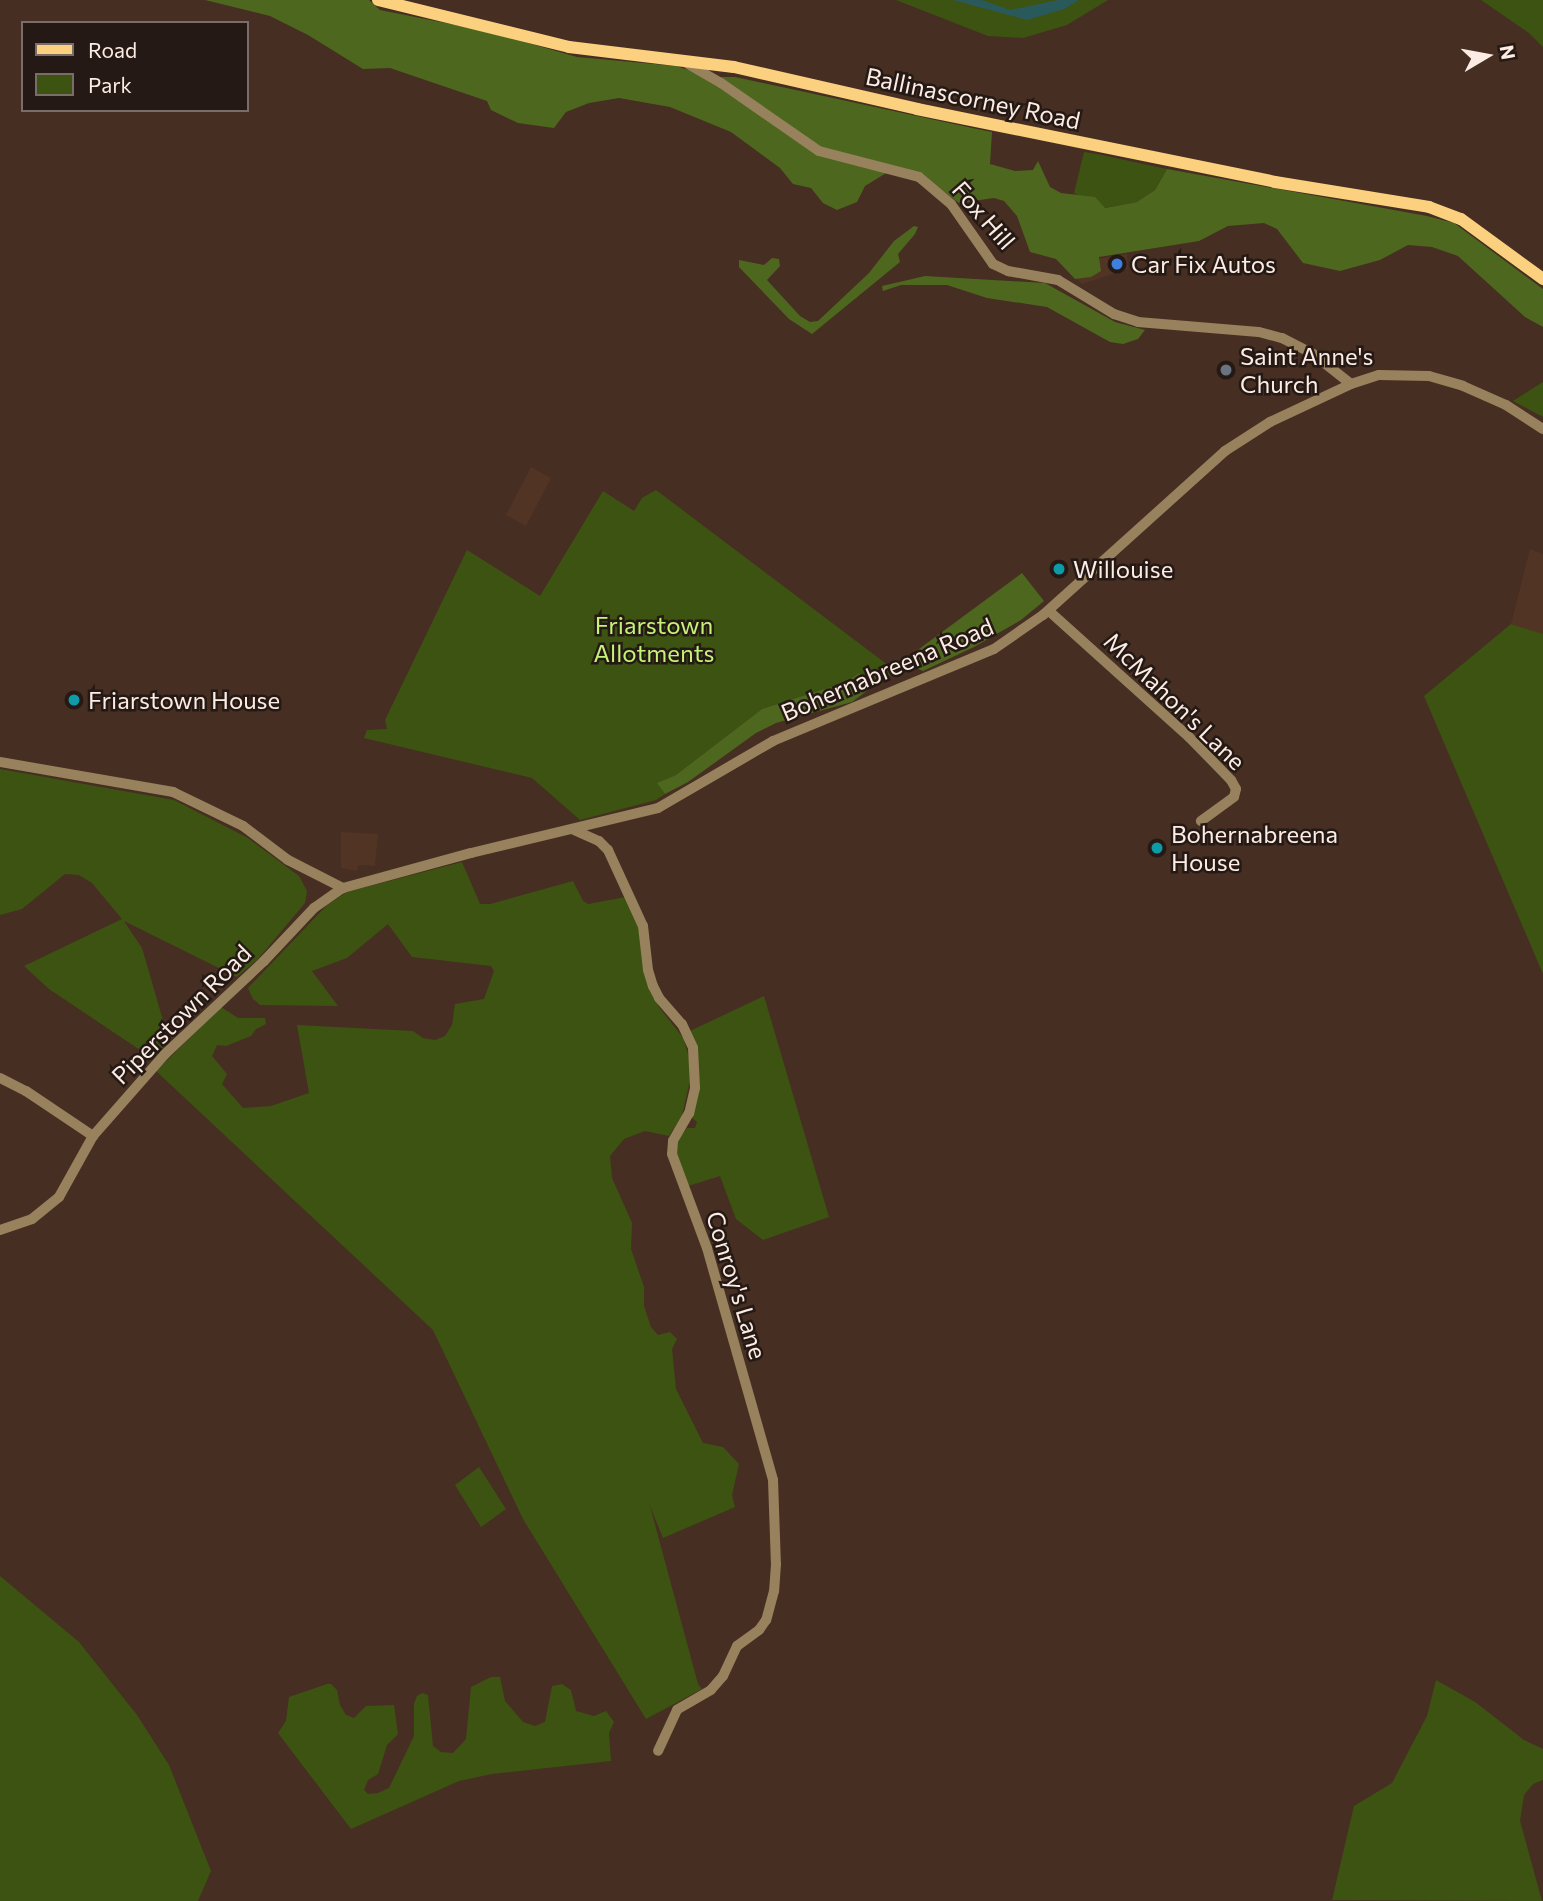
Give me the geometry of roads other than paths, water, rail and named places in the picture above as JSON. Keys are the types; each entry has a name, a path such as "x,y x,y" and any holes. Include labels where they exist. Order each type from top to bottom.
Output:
{"main road":[{"name":"Ballinascorney Road","path":"378,0 569,47 734,67 917,109 1275,182 1441,211 1461,219 1543,279"}],"street":[{"name":"Fox Hill","path":"676,58 721,83 819,151 919,177 951,204 984,253 1001,267 1058,280 1114,314 1138,322 1259,332 1282,338 1313,354 1351,384"},
{"name":"Bohernabreena Road","path":"342,888 471,853 658,808 774,741 994,649 1049,611 1225,451 1270,422 1351,384 1379,375 1429,376 1463,386 1506,405 1543,429"},
{"name":"McMahon's Lane","path":"1049,611 1189,737 1231,780 1236,789 1234,797 1201,821"},
{"path":"0,762 173,792 243,826 288,860 342,888"},
{"name":"Conroy's Lane","path":"573,830 599,841 608,850 643,926 648,970 653,986 659,998 682,1024 693,1048 695,1088 689,1113 673,1141 672,1154 707,1248 773,1480 776,1564 774,1591 766,1620 759,1630 737,1646 723,1676 711,1690 677,1710 658,1751"},
{"name":"Piperstown Road","path":"0,1230 32,1219 59,1197 93,1136 164,1054 264,961 314,908 342,888"},
{"path":"0,1078 26,1091 93,1136"}],"water":[{"path":"953,0 982,0 1010,10 1058,0 1079,0 1064,9 1027,20"}],"place":[{"name":"Car Fix Autos","path":"1117,264"},
{"name":"Saint Anne's Church","path":"1226,370"},
{"name":"Willouise","path":"1059,569"},
{"name":"Friarstown House","path":"74,700"},
{"name":"Bohernabreena House","path":"1157,848"}],"park label":[{"name":"Friarstown Allotments","path":"654,639"}]}
